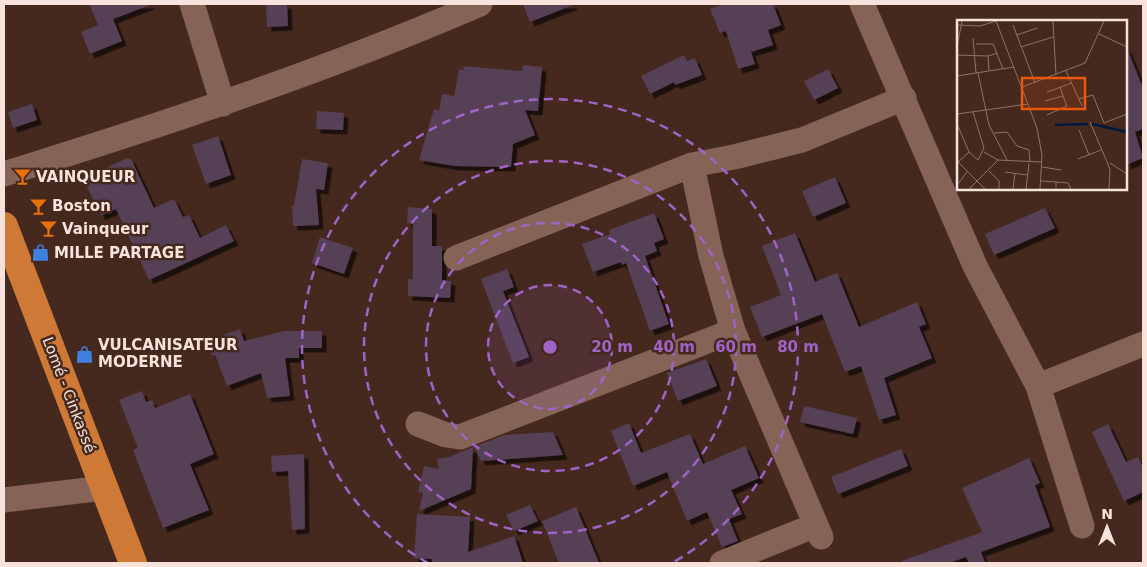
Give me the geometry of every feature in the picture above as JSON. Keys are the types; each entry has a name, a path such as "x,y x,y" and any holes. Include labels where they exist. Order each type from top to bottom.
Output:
{"highway":[{"name":"Lomé - Cinkassé","path":"4,226 133,563"}],"street":[{"path":"192,4 223,104"},
{"path":"4,174 223,104 402,38 480,4"},
{"path":"862,4 975,266 1038,386 1082,526"},
{"path":"456,258 692,164 734,157 802,140 904,98"},
{"path":"692,164 711,256 733,331 818,531 722,563"},
{"path":"418,424 446,435 460,437 733,331"},
{"path":"1038,386 1143,344"},
{"path":"4,500 104,488"}],"building":[{"path":"89,4 150,5 113,19 122,41 90,54 81,32 98,25"},
{"path":"266,4 287,4 288,26 267,27"},
{"path":"523,4 573,4 573,5 530,22"},
{"path":"724,4 773,4 781,25 768,30 773,45 751,52 755,64 738,69 726,31 720,33 710,9"},
{"path":"1127,48 1143,88 1143,129 1135,132 1143,158 1127,165"},
{"path":"684,55 687,61 695,58 702,75 675,85 674,82 650,94 641,76"},
{"path":"523,65 542,67 538,111 525,110 535,135 513,144 511,167 455,166 419,160 434,109 439,111 442,94 454,96 459,69 464,70 463,66 522,71"},
{"path":"828,69 838,88 814,100 804,81"},
{"path":"32,104 37,120 13,128 8,112"},
{"path":"317,111 344,113 343,130 316,129"},
{"path":"218,136 231,175 206,184 192,145"},
{"path":"127,158 131,159 154,208 174,199 183,217 189,215 200,238 226,225 234,241 149,280 116,209 101,216 83,179"},
{"path":"302,159 328,163 324,190 316,189 319,225 293,226 292,206 294,206"},
{"path":"835,177 846,203 813,217 802,191"},
{"path":"408,207 432,209 432,246 442,246 442,280 451,281 450,298 408,296 408,279 413,279 413,224 407,223"},
{"path":"1045,208 1055,228 994,255 985,234"},
{"path":"654,213 664,239 654,243 657,251 645,256 669,324 650,331 626,263 622,265 621,262 593,272 582,244 610,234 609,230"},
{"path":"795,233 815,282 837,273 859,327 917,302 926,324 919,327 932,358 884,378 896,415 879,420 861,366 845,372 822,314 762,337 750,307 781,295 762,246"},
{"path":"320,237 353,248 344,274 312,263"},
{"path":"507,269 514,287 503,291 529,357 513,363 481,279"},
{"path":"240,329 244,341 284,331 322,331 322,348 299,348 299,358 285,358 290,396 267,398 261,373 227,386 215,355 212,356 207,341"},
{"path":"706,359 717,386 678,401 667,373"},
{"path":"142,391 146,402 152,400 155,408 190,394 214,454 190,464 209,510 163,528 133,450 138,448 119,400"},
{"path":"804,406 857,418 853,434 800,422"},
{"path":"629,423 641,453 690,434 703,464 745,446 759,478 731,490 742,514 729,519 738,541 722,547 707,512 687,521 667,472 633,486 611,431"},
{"path":"1108,424 1126,462 1138,457 1143,468 1143,492 1124,501 1092,432"},
{"path":"553,432 563,455 481,461 474,447 504,435"},
{"path":"473,447 471,489 419,511 423,493 418,492 424,466 439,469 437,459 449,457"},
{"path":"901,449 908,466 838,494 831,477"},
{"path":"304,454 305,529 292,530 288,471 272,472 271,456"},
{"path":"1029,458 1040,483 1035,485 1050,527 981,552 985,563 969,563 966,557 949,563 902,563 902,561 982,532 962,488"},
{"path":"530,505 538,521 514,531 506,515"},
{"path":"576,507 599,563 559,563 542,521"},
{"path":"417,514 470,517 468,552 514,536 523,563 432,563 432,559 414,558"}],"place":[{"name":"VAINQUEUR","path":"22,177"},
{"name":"Boston","path":"38,206"},
{"name":"Vainqueur","path":"48,229"},
{"name":"MILLE PARTAGE","path":"40,253"},
{"name":"VULCANISATEUR MODERNE","path":"84,354"}]}
